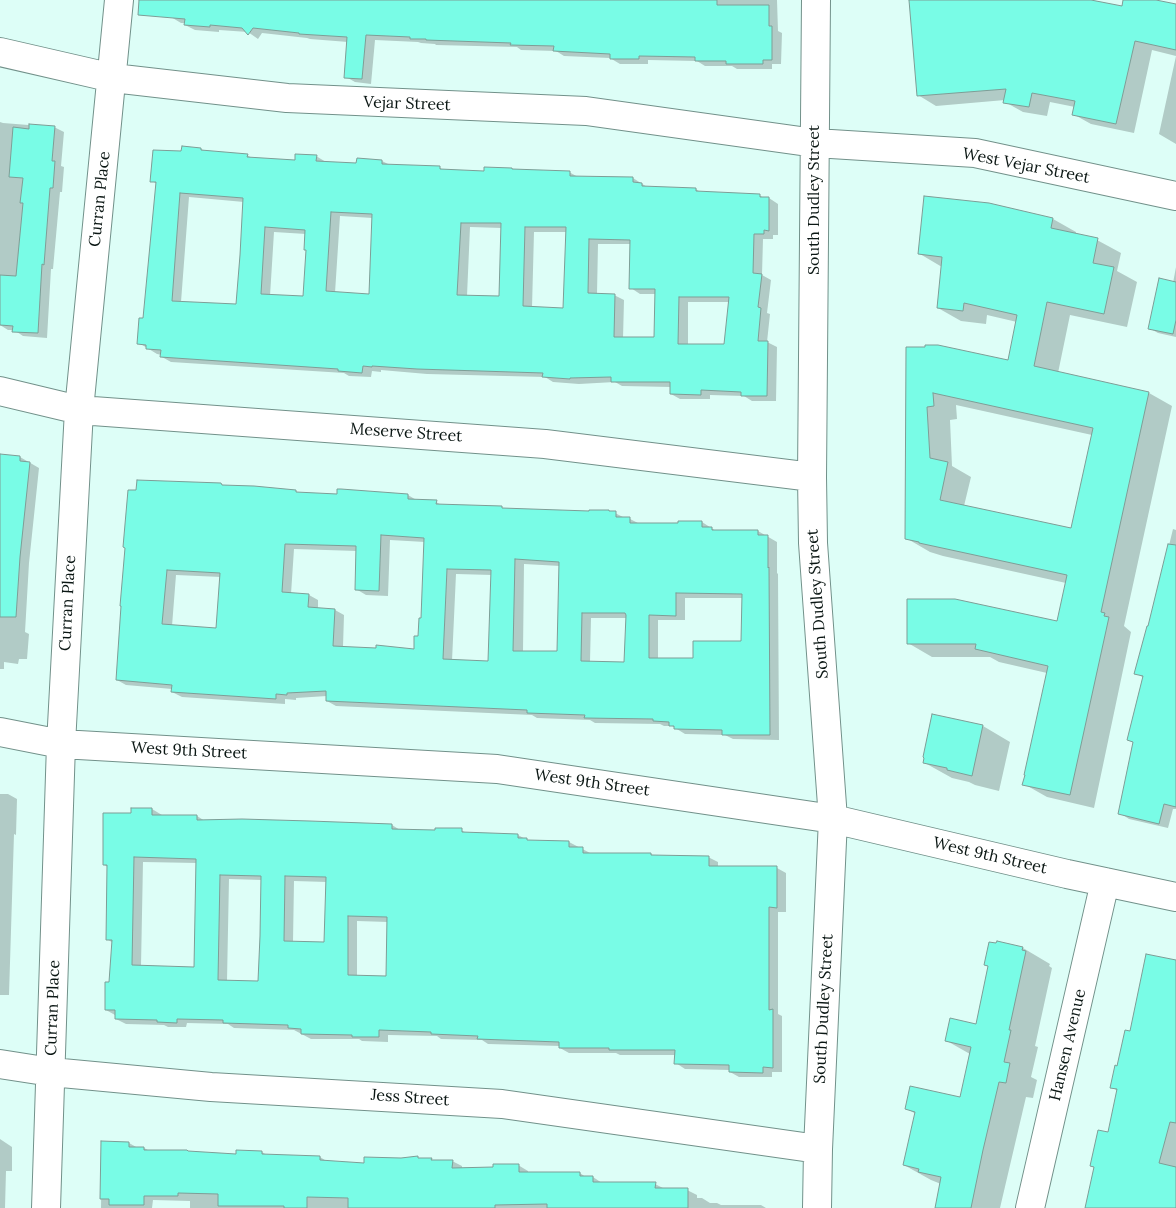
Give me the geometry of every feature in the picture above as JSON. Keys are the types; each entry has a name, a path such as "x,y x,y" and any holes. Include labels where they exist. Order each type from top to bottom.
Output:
{"street":[{"name":"Curran Place","path":"46,1208 61,744 79,410 120,0"},
{"name":"South Dudley Street","path":"816,0 813,543 833,819 817,1208"},
{"name":"Vejar Street","path":"0,52 113,78 286,98 586,111 815,143"},
{"name":"West Vejar Street","path":"815,143 975,153 1176,196"},
{"name":"Meserve Street","path":"0,391 79,410 545,444 812,477"},
{"name":"West 9th Street","path":"0,732 61,744 497,769 833,819 1176,898"},
{"name":"Hansen Avenue","path":"1030,1208 1105,882"},
{"name":"Jess Street","path":"0,1064 51,1072 211,1087 502,1104 818,1149"}],"building":[{"path":"139,0 717,0 717,5 769,5 769,26 772,26 772,60 763,60 763,64 726,64 726,61 695,61 695,57 639,56 639,59 610,59 610,54 553,51 554,46 510,45 511,43 426,40 410,39 410,37 366,35 362,79 344,78 347,37 299,34 253,28 248,35 242,28 184,25 185,19 138,15"},
{"path":"909,0 1091,0 1122,6 1123,0 1156,0 1176,4 1176,50 1135,41 1116,124 1072,115 1075,101 1032,93 1029,107 1003,103 1006,89 917,96"},
{"path":"29,124 55,126 52,161 55,161 53,188 50,188 44,265 42,264 38,333 12,332 13,326 0,325 0,275 16,276 23,203 20,203 23,178 9,177 13,127 29,129"},
{"path":"182,146 201,148 201,150 248,154 247,157 295,160 295,154 317,155 316,161 356,163 357,158 382,160 382,164 440,166 440,169 484,171 484,167 570,171 570,176 633,177 633,182 642,183 642,186 696,188 696,191 760,194 760,197 769,197 769,231 764,230 764,234 754,234 753,273 762,274 758,307 761,308 758,341 768,341 767,396 741,396 741,392 701,390 701,395 670,394 670,382 611,382 611,377 570,379 542,377 543,373 372,366 363,366 362,373 338,371 338,369 160,357 161,350 146,349 146,345 137,344 139,318 143,318 156,182 150,182 153,150 181,151","holes":["180,193 243,198 236,304 172,301","331,212 372,214 369,294 326,291","461,223 501,223 499,296 457,295","265,227 305,230 304,250 306,250 303,296 261,294","525,227 566,227 563,308 523,306","589,239 630,240 629,289 655,289 654,337 614,337 615,294 588,293","679,297 729,297 724,344 678,344"]},
{"path":"924,196 989,203 1053,218 1051,228 1098,238 1093,263 1114,267 1104,314 1047,302 1034,366 1149,392 1101,612 1105,613 1104,616 1109,617 1070,795 1022,785 1048,666 975,649 976,644 907,644 907,599 955,599 1057,621 1067,575 905,539 906,347 938,345 1008,360 1017,315 964,303 963,311 937,308 942,257 918,254","holes":["933,393 1093,428 1071,528 940,500 948,462 930,458 927,407 934,406"]},
{"path":"1159,278 1176,282 1176,320 1173,334 1148,329"},
{"path":"0,454 20,456 20,461 30,462 16,617 0,617"},
{"path":"137,480 221,483 222,485 337,494 337,489 341,489 408,494 408,499 437,500 436,504 502,506 502,508 609,510 616,511 616,517 630,517 630,523 702,521 702,527 712,527 712,530 758,530 758,535 768,535 770,735 722,735 722,730 674,729 674,726 669,726 669,722 653,721 653,719 584,718 585,715 527,713 527,710 326,701 326,691 287,693 287,695 276,694 276,699 171,692 172,685 116,680 128,490 136,490","holes":["381,535 424,538 421,618 419,618 418,636 414,636 414,649 376,645 376,648 333,646 335,609 308,607 309,594 282,592 285,544 356,546 355,590 379,591","515,559 559,562 557,651 513,651","447,569 491,570 488,661 443,659","167,570 220,573 216,628 162,624","676,593 742,594 741,641 693,641 693,658 649,658 649,615 676,616","582,613 625,613 624,662 581,661"]},
{"path":"1168,544 1176,545 1176,807 1164,804 1159,824 1118,814 1133,742 1127,740 1143,676 1134,674"},
{"path":"932,714 983,725 972,776 923,763"},
{"path":"131,808 152,808 152,815 197,815 197,820 242,819 392,824 392,829 435,830 435,828 462,828 462,832 518,834 518,838 527,838 527,840 569,841 569,847 583,847 583,853 651,853 651,855 709,856 709,866 777,866 777,908 769,907 769,1010 773,1009 773,1068 763,1067 763,1073 729,1072 729,1065 674,1064 675,1050 559,1048 559,1042 477,1039 478,1036 431,1034 431,1032 379,1030 379,1037 301,1034 301,1029 288,1028 288,1025 223,1023 223,1020 177,1019 177,1023 157,1022 157,1020 115,1019 115,1010 105,1010 105,982 109,982 112,940 106,940 107,865 103,865 103,813 131,813","holes":["134,857 196,859 194,967 132,965","220,875 261,876 258,981 218,980","285,876 326,877 324,942 284,941","348,916 387,917 386,976 348,975"]},
{"path":"997,941 1023,947 1022,950 1026,951 1004,1062 1010,1063 1006,1083 999,1082 971,1208 935,1208 941,1177 918,1172 919,1169 903,1165 915,1112 905,1109 910,1086 960,1097 971,1047 945,1041 950,1018 976,1024 988,966 984,965 989,942 996,943"},
{"path":"1146,954 1176,960 1176,1123 1170,1122 1159,1163 1176,1167 1176,1208 1085,1208 1094,1167 1090,1166 1098,1130 1108,1132 1117,1089 1110,1088 1125,1030 1130,1031"},
{"path":"101,1141 129,1142 129,1147 144,1147 144,1150 187,1150 236,1154 236,1150 262,1151 262,1154 320,1156 320,1160 364,1163 364,1157 401,1158 418,1156 418,1158 432,1158 431,1160 453,1160 452,1168 493,1167 493,1164 519,1164 519,1172 580,1172 580,1176 593,1176 593,1182 656,1182 655,1188 688,1188 688,1208 547,1208 547,1204 495,1205 495,1208 348,1208 348,1198 307,1197 307,1208 284,1208 284,1206 218,1206 218,1194 178,1193 178,1196 144,1196 144,1205 109,1205 109,1199 100,1199"}]}
